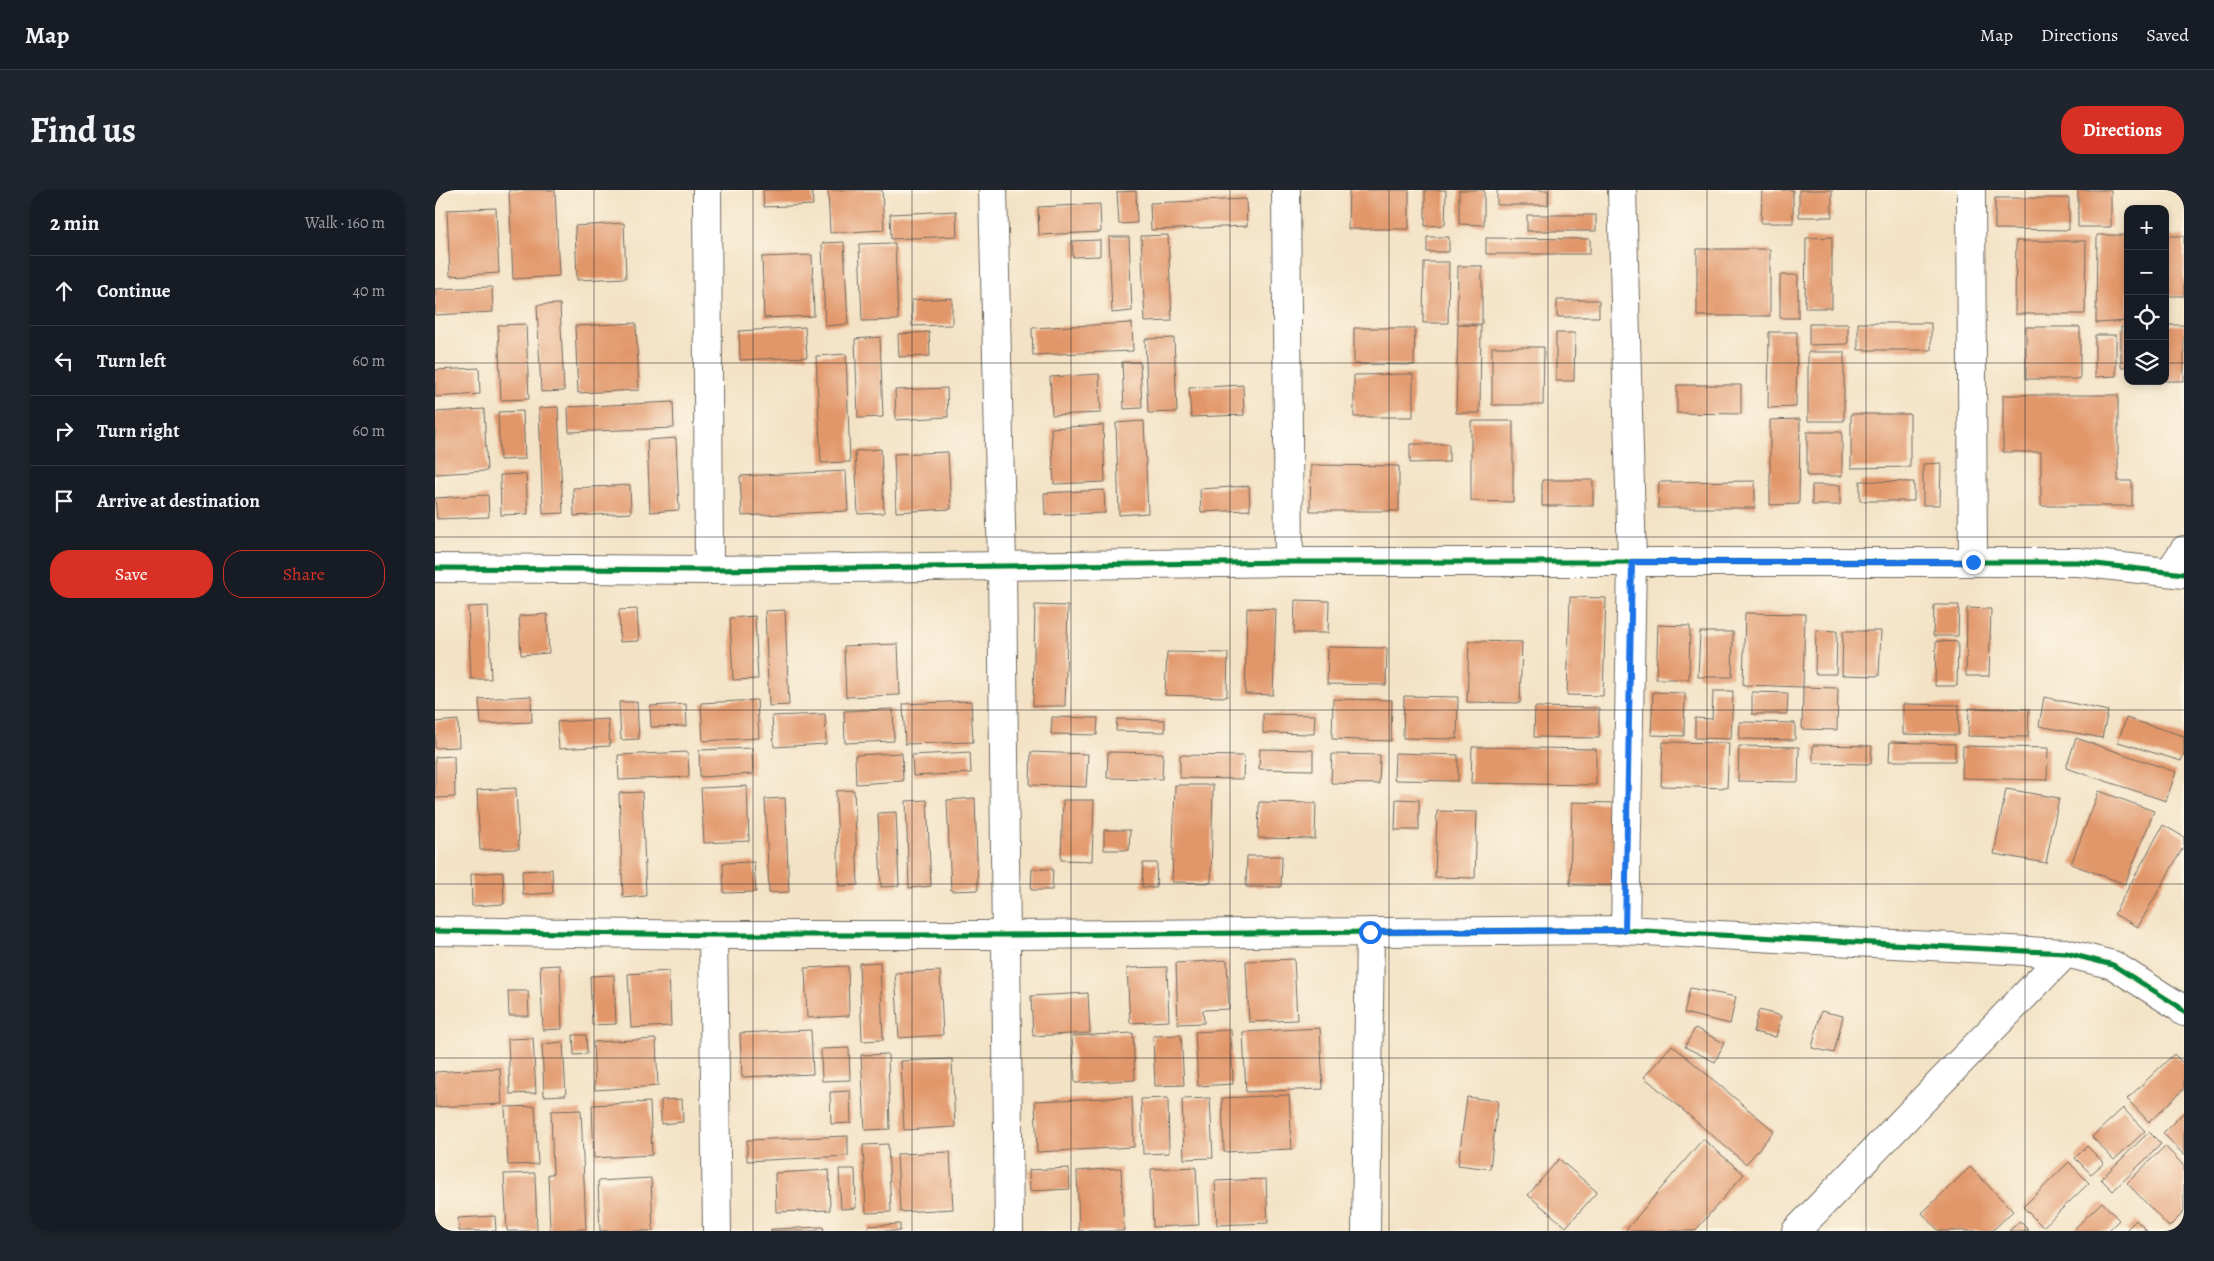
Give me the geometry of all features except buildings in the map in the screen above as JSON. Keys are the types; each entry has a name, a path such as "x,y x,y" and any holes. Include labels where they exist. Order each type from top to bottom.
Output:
{"street":[{"path":"707,190 709,570"},
{"path":"993,190 1002,565 1009,1231"},
{"path":"1286,190 1289,562"},
{"path":"1622,190 1632,562 1625,930"},
{"path":"1971,190 1973,562"},
{"path":"435,568 709,570 1289,562 2078,562 2179,565"},
{"path":"435,932 713,935 1006,935 1625,930 2066,952 2113,965 2178,1006 2184,1012"},
{"path":"1365,1231 1370,932"},
{"path":"713,935 717,1231"},
{"path":"1796,1231 2066,952"}],"cycle path":[{"path":"435,568 709,570 1289,562 2078,562 2184,574"},
{"path":"435,931 713,935 1006,935 1625,930 2066,953 2113,965 2178,1006 2184,1012"}],"route":[{"path":"1370,932 1625,930 1632,562 1973,562"}]}
